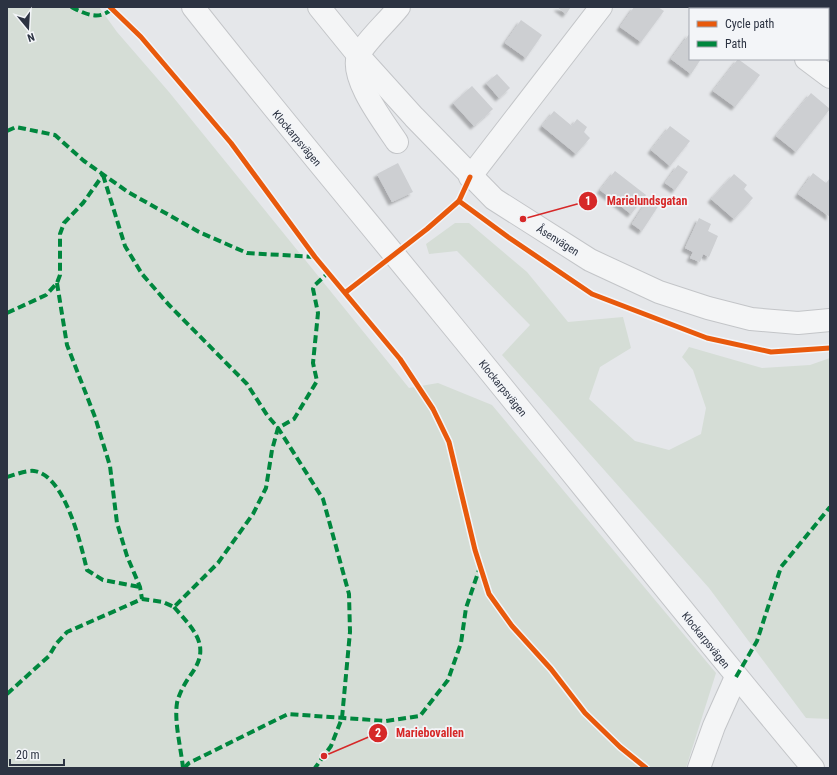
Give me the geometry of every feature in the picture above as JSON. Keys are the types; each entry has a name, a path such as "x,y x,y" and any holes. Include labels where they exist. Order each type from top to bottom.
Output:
{"street":[{"name":"Klockarpsvägen","path":"193,7 272,108 442,313 736,677 813,768"},
{"name":"Åsenvägen","path":"319,7 358,55 470,177 494,199 590,260 659,292 708,308 751,319 798,323 830,320"},
{"path":"397,142 361,84 357,70 358,55 399,7"},
{"path":"470,177 600,7"},
{"path":"807,60 830,77"},
{"path":"699,768 714,726 736,677"}],"shaded area":[{"path":"7,7 99,7 117,32 169,92 409,388 438,383 492,405 716,673 686,768 7,768"},
{"path":"455,223 469,223 527,272 568,322 623,317 631,348 600,367 589,399 635,441 669,450 701,434 706,408 693,370 682,357 689,347 762,368 810,365 830,358 830,719 806,718 709,588 502,355 530,325 457,251 429,254 426,244"}],"building":[{"path":"557,7 571,7 566,14"},
{"path":"634,7 658,7 664,11 641,42 620,27"},
{"path":"521,20 542,35 526,58 505,43"},
{"path":"689,34 689,60 700,60 691,74 671,59"},
{"path":"737,60 760,75 735,107 713,91"},
{"path":"497,74 510,88 499,98 486,83"},
{"path":"472,86 493,109 474,126 453,103"},
{"path":"811,93 830,109 796,152 776,136"},
{"path":"554,111 572,126 577,119 587,127 584,132 590,138 576,154 542,126"},
{"path":"670,126 690,141 670,166 651,150"},
{"path":"398,163 413,192 392,202 377,174"},
{"path":"678,165 688,172 675,190 665,183"},
{"path":"615,171 646,195 631,214 600,190"},
{"path":"813,173 826,183 830,178 830,217 798,194"},
{"path":"734,174 747,185 744,189 753,198 734,219 711,199"},
{"path":"649,198 659,205 642,231 632,224"},
{"path":"699,218 711,224 708,231 718,236 709,257 703,254 700,262 690,258 693,252 685,248"}],"marked path":[{"path":"71,7 92,15 102,15 112,9"},
{"path":"7,131 16,127 55,135 84,161 128,192 199,232 247,253 315,257"},
{"path":"103,175 125,246 142,274 169,305 247,384 267,415 278,428 323,499 349,594 350,632 342,718 331,746 315,768"},
{"path":"7,313 46,295 57,283 60,275 60,234 64,223 83,203 103,175"},
{"path":"7,694 49,656 56,644 67,632 142,599 163,602 174,607 218,563 253,514 266,488 272,450 278,428 294,419 317,381 313,363 318,313 313,289 315,285 328,273"},
{"path":"57,283 67,345 95,417 110,466 117,523 127,556 140,587 142,599"},
{"path":"7,477 31,471 45,475 55,485 63,497 76,529 87,570 103,580 140,587"},
{"path":"736,677 757,641 781,567 830,507"},
{"path":"184,768 189,763 288,714 386,721 420,716 448,680 461,643 466,608 480,567"},
{"path":"174,607 193,630 200,645 198,663 179,695 176,710 183,768"}],"cycle path":[{"path":"110,7 141,37 231,143 315,257 400,359 433,409 449,442 475,550 489,594 512,626 551,669 585,713 620,747 646,768"},
{"path":"346,292 427,229 459,201 470,177"},
{"path":"459,201 508,237 592,294 707,338 771,352 830,348"}],"place":[{"name":"Marielundsgatan","path":"523,219"},
{"name":"Mariebovallen","path":"324,756"}]}
